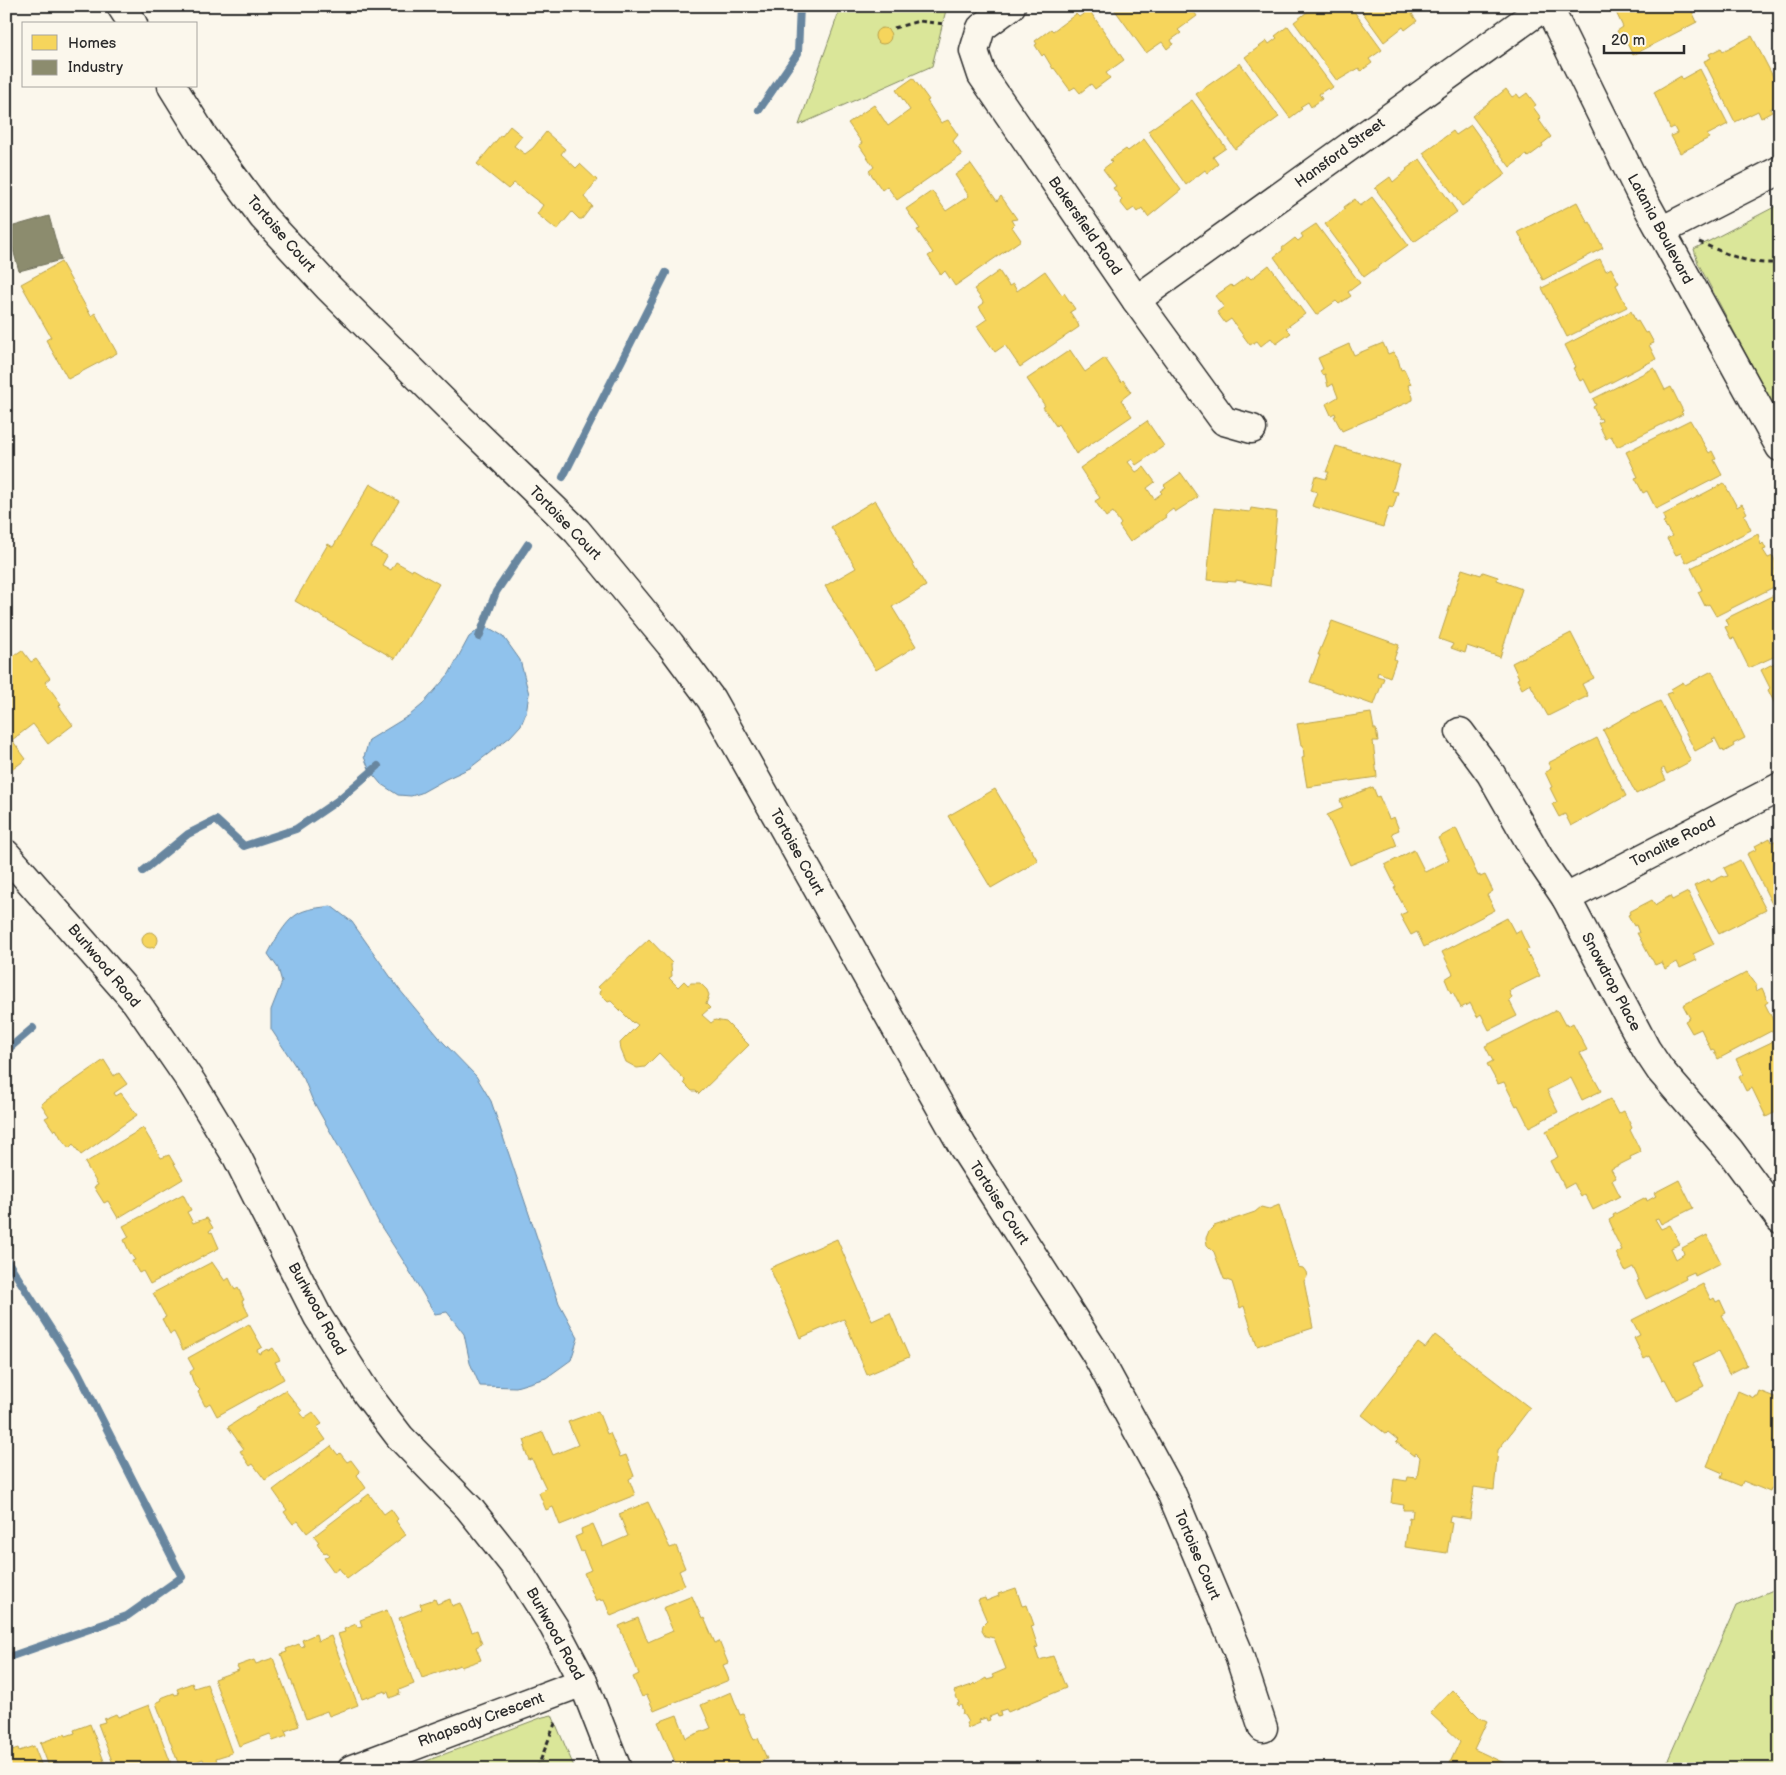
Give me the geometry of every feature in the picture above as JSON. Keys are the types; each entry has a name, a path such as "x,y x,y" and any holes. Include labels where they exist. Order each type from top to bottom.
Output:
{"street":[{"path":"122,6 132,22"},
{"name":"Bakersfield Road","path":"1011,6 981,28 974,52 982,75 1136,300 1224,421 1252,429"},
{"name":"Hansford Street","path":"1136,300 1546,6"},
{"name":"Latania Boulevard","path":"1546,6 1640,193 1780,447"},
{"name":"Tortoise Court","path":"173,88 203,136 263,217 334,294 577,530 670,644 711,699 962,1147 1096,1354 1170,1490 1237,1650 1263,1728"},
{"path":"1661,231 1780,170"},
{"name":"Snowdrop Place","path":"1460,732 1491,774 1539,858 1566,898 1646,1049 1660,1070 1730,1151 1780,1219"},
{"name":"Tonalite Road","path":"1566,898 1780,787"},
{"name":"Burlwood Road","path":"6,854 136,1002 192,1083 237,1157 318,1317 367,1394 400,1437 469,1508 515,1566 554,1627 583,1682 617,1769"},
{"name":"Rhapsody Crescent","path":"352,1769 583,1682"}],"path":[{"path":"894,28 919,21 944,24"},
{"path":"1700,242 1736,258 1772,263 1780,262"},
{"path":"537,1769 558,1717"}],"green space":[{"path":"841,6 947,6 932,66 799,125"},
{"path":"1780,204 1780,419 1698,263 1694,249"},
{"path":"1780,1587 1780,1769 1664,1769 1736,1606"},
{"path":"552,1715 575,1769 405,1769 543,1717"}],"water":[{"path":"482,627 491,629 503,636 520,660 529,694 526,713 521,725 510,737 470,768 421,793 411,796 398,795 381,784 370,771 364,757 369,740 410,715 422,705 449,674 469,637"},
{"path":"331,906 352,922 399,989 443,1042 476,1076 491,1101 559,1303 578,1338 571,1360 546,1378 516,1387 480,1386 470,1363 464,1334 447,1312 435,1314 380,1225 312,1099 304,1079 271,1029 271,1010 282,982 278,968 268,954 284,927 292,918 309,910"}],"building: Homes":[{"path":"1112,6 1190,6 1197,16 1178,30 1181,33 1171,40 1173,44 1167,49 1162,42 1146,53"},
{"path":"1315,6 1318,8 1321,6 1350,6 1382,50 1369,59 1372,63 1361,71 1359,68 1337,81 1294,22"},
{"path":"1358,6 1423,6 1412,14 1417,21 1405,30 1403,27 1384,42"},
{"path":"1613,6 1696,6 1691,9 1697,22 1633,55 1624,38 1621,40 1617,31 1623,27"},
{"path":"1089,10 1124,60 1106,73 1110,78 1095,89 1091,84 1080,93 1075,87 1070,90 1044,54 1042,56 1035,45 1037,44 1035,41 1051,29 1053,31 1076,14 1079,17"},
{"path":"1288,26 1333,87 1319,94 1322,99 1311,107 1308,102 1300,107 1302,109 1290,118 1245,57 1267,41 1269,44 1277,38 1275,36"},
{"path":"883,28 889,30 891,36 889,42 883,44 877,42 875,36 877,30"},
{"path":"1752,36 1780,90 1780,104 1770,109 1772,112 1761,118 1758,111 1735,122 1704,61 1711,58 1709,54 1721,48 1723,51"},
{"path":"1240,63 1279,117 1235,149 1196,94"},
{"path":"1700,69 1728,124 1707,135 1709,138 1680,153 1671,136 1677,133 1674,127 1670,129 1654,92 1681,76 1682,79"},
{"path":"913,78 929,100 927,101 941,123 948,120 958,135 953,141 962,155 897,200 887,186 882,190 869,171 874,167 859,145 862,143 848,123 874,105 888,126 910,110 896,90"},
{"path":"1506,89 1512,97 1517,94 1520,98 1527,93 1536,105 1533,107 1541,118 1539,120 1551,137 1542,144 1543,146 1528,157 1526,155 1510,167 1472,116"},
{"path":"1192,100 1226,148 1213,157 1218,164 1207,173 1205,170 1186,185 1148,131"},
{"path":"1471,125 1506,174 1462,206 1423,153 1453,131 1456,135"},
{"path":"510,126 522,136 514,146 525,154 533,148 546,132 565,149 561,154 576,168 580,164 597,180 584,197 592,206 582,219 579,219 572,212 557,230 537,214 543,205 514,183 508,189 477,164"},
{"path":"1144,139 1181,190 1148,217 1142,208 1137,212 1134,208 1128,212 1113,188 1116,186 1103,169 1112,162 1110,160 1126,149 1128,151"},
{"path":"1420,159 1457,212 1414,242 1375,188 1390,177 1393,182"},
{"path":"971,164 997,201 1001,196 1017,219 1011,220 1014,225 1012,227 1021,240 955,286 945,271 941,275 928,256 933,253 917,230 920,229 906,209 932,191 946,211 969,196 955,175"},
{"path":"1372,197 1408,245 1364,277 1325,224 1355,199 1360,206"},
{"path":"1577,202 1603,248 1543,280 1518,232"},
{"path":"1316,224 1360,283 1348,292 1351,296 1339,304 1336,301 1316,315 1274,257 1295,238 1298,241 1303,237 1301,234"},
{"path":"1600,259 1606,271 1611,268 1619,283 1616,285 1627,307 1567,337 1542,288"},
{"path":"61,262 91,316 95,313 117,353 68,379 46,340 51,337 21,284"},
{"path":"1269,265 1305,314 1286,328 1291,333 1276,344 1271,338 1261,346 1257,341 1250,345 1231,319 1225,323 1217,312 1224,307 1215,296 1231,285 1233,287 1248,276 1251,279"},
{"path":"999,271 1009,286 1013,284 1017,291 1045,271 1062,295 1064,293 1075,309 1070,312 1079,327 1020,367 1005,345 995,352 977,326 987,319 979,307 984,303 974,289"},
{"path":"1631,311 1636,322 1638,321 1645,333 1648,332 1654,343 1649,345 1656,359 1591,393 1584,379 1580,381 1573,368 1576,367 1565,345"},
{"path":"1383,343 1388,354 1393,352 1398,359 1401,370 1404,369 1411,384 1408,385 1413,400 1342,431 1334,416 1336,416 1335,413 1331,415 1326,404 1338,397 1333,384 1328,387 1325,374 1322,375 1320,371 1323,369 1318,358 1349,344 1354,355"},
{"path":"1070,350 1085,372 1105,358 1121,382 1123,380 1131,392 1121,400 1132,416 1076,454 1058,424 1056,426 1043,407 1045,406 1027,379"},
{"path":"1654,368 1665,390 1671,387 1683,414 1617,447 1611,436 1606,439 1598,423 1602,421 1593,407 1596,405 1593,399"},
{"path":"1690,420 1709,453 1712,451 1716,459 1714,460 1722,475 1656,509 1647,491 1643,493 1635,478 1638,477 1626,452"},
{"path":"1147,421 1164,446 1136,465 1132,459 1128,462 1136,472 1144,467 1155,482 1147,488 1154,499 1162,493 1160,491 1166,487 1164,485 1181,473 1198,497 1175,512 1173,509 1165,515 1166,517 1130,542 1119,526 1121,524 1113,512 1106,517 1095,501 1100,498 1080,468"},
{"path":"1336,446 1400,465 1392,491 1398,492 1393,508 1389,507 1383,527 1312,506 1317,492 1311,490 1315,476 1326,479 1329,472 1326,472"},
{"path":"1724,483 1737,507 1742,504 1747,513 1744,515 1751,530 1686,563 1681,553 1676,555 1667,539 1672,536 1663,522 1665,521 1663,515"},
{"path":"370,484 399,501 371,547 387,556 382,565 391,570 396,562 412,571 413,569 439,584 395,659 295,601 328,544 333,547"},
{"path":"875,500 926,586 892,607 916,646 876,670 825,586 856,568 831,527"},
{"path":"1214,508 1250,512 1251,508 1277,512 1270,586 1236,580 1236,582 1207,580"},
{"path":"1758,534 1761,545 1763,543 1766,549 1763,550 1768,558 1773,556 1778,567 1775,569 1780,577 1780,584 1716,616 1709,604 1705,606 1698,592 1702,590 1691,568"},
{"path":"1462,569 1481,575 1483,572 1498,577 1497,580 1522,589 1500,657 1467,646 1465,653 1451,648 1453,644 1439,639"},
{"path":"1780,592 1780,654 1749,668 1734,638 1731,639 1725,627 1728,626 1725,619"},
{"path":"1332,621 1399,645 1390,677 1378,672 1377,676 1384,678 1374,705 1310,682 1320,655 1318,655"},
{"path":"1571,633 1594,678 1582,684 1588,696 1548,716 1530,684 1522,689 1512,663"},
{"path":"22,650 31,662 36,659 50,678 45,682 73,725 48,744 33,724 12,740 26,759 9,772 6,768 6,661"},
{"path":"1780,660 1780,708 1778,705 1776,706 1768,690 1770,688 1761,670"},
{"path":"1712,671 1745,738 1733,744 1734,746 1724,752 1715,738 1712,739 1714,741 1695,751 1666,694 1672,692 1671,689 1683,682 1685,685"},
{"path":"1660,701 1691,761 1667,774 1664,768 1661,770 1666,780 1636,794 1603,730 1635,712"},
{"path":"1371,713 1378,741 1373,741 1377,777 1307,787 1302,758 1304,757 1303,745 1301,745 1297,724"},
{"path":"1597,738 1626,796 1571,826 1565,814 1559,817 1552,804 1557,802 1545,772 1551,769 1548,763"},
{"path":"1373,787 1389,819 1394,817 1399,830 1392,833 1397,846 1350,865 1327,815 1343,808 1340,800"},
{"path":"995,789 1038,861 991,888 948,816"},
{"path":"1456,828 1478,876 1485,875 1493,891 1487,895 1495,910 1424,947 1417,932 1411,935 1400,915 1407,912 1394,888 1396,887 1385,865 1414,850 1425,872 1449,860 1438,838"},
{"path":"1780,834 1779,918 1747,854 1757,849 1755,846 1770,838 1772,842 1777,840 1776,836"},
{"path":"1740,860 1766,910 1719,934 1694,886 1709,879 1711,882 1723,876 1728,876 1724,868"},
{"path":"1688,892 1714,944 1693,954 1697,960 1680,968 1677,962 1665,969 1662,962 1655,965 1637,933 1639,933 1636,925 1634,926 1628,915 1630,914 1629,912 1652,900 1656,906 1656,904 1670,896 1672,900"},
{"path":"1507,918 1515,933 1520,930 1529,949 1526,950 1540,976 1509,991 1512,998 1509,1000 1517,1016 1489,1030 1481,1014 1477,1017 1470,1003 1461,1008 1453,992 1451,993 1445,979 1453,974 1442,952"},
{"path":"150,932 156,934 158,940 156,946 150,948 144,946 142,940 144,934"},
{"path":"649,939 672,963 672,976 669,978 678,987 684,981 688,985 700,983 707,990 709,995 706,1004 710,1008 702,1015 711,1023 715,1020 726,1022 749,1045 699,1094 696,1091 692,1091 684,1083 685,1080 659,1053 645,1067 637,1068 626,1062 620,1043 638,1025 633,1023 611,1001 608,1002 600,994 601,990 598,987"},
{"path":"1747,972 1757,986 1755,987 1756,991 1762,988 1768,1002 1765,1004 1777,1028 1718,1059 1713,1049 1711,1050 1701,1029 1692,1033 1685,1021 1690,1018 1683,1005"},
{"path":"1557,1010 1565,1025 1567,1024 1568,1026 1573,1023 1587,1050 1580,1053 1601,1091 1582,1100 1571,1078 1547,1090 1558,1112 1529,1127 1504,1082 1498,1084 1487,1064 1493,1061 1485,1046"},
{"path":"1780,1038 1780,1110 1766,1117 1752,1088 1746,1091 1739,1077 1743,1074 1736,1059"},
{"path":"104,1060 114,1076 119,1073 127,1084 114,1093 116,1096 121,1093 137,1115 81,1155 73,1144 69,1148 56,1129 54,1131 45,1118 49,1116 41,1104"},
{"path":"1610,1099 1618,1114 1624,1111 1632,1128 1630,1130 1641,1152 1611,1169 1616,1178 1612,1180 1620,1196 1593,1210 1585,1194 1581,1197 1574,1183 1565,1188 1556,1173 1550,1161 1558,1157 1546,1131"},
{"path":"143,1128 161,1158 169,1155 183,1179 118,1218 108,1201 104,1203 94,1187 98,1185 85,1163"},
{"path":"1679,1180 1693,1208 1661,1224 1658,1218 1655,1219 1661,1229 1670,1225 1680,1244 1671,1248 1676,1259 1684,1254 1682,1248 1707,1235 1721,1263 1695,1276 1694,1272 1685,1276 1686,1279 1646,1299 1637,1281 1639,1280 1633,1267 1625,1271 1616,1253 1622,1250 1609,1220 1614,1217 1613,1215 1646,1198 1647,1201 1656,1196 1654,1193"},
{"path":"183,1194 191,1210 187,1212 193,1223 207,1218 213,1228 209,1231 210,1233 212,1232 219,1248 150,1284 143,1271 139,1273 132,1261 135,1260 124,1240 129,1237 123,1226"},
{"path":"1279,1205 1298,1267 1303,1268 1306,1272 1307,1277 1304,1281 1313,1328 1257,1346 1244,1306 1240,1308 1232,1282 1224,1279 1214,1252 1207,1245 1206,1238 1214,1226 1255,1212 1261,1207 1269,1209"},
{"path":"837,1239 872,1321 890,1313 909,1357 867,1375 844,1319 800,1338 770,1268"},
{"path":"212,1262 225,1281 229,1278 235,1290 238,1288 249,1315 183,1350 174,1332 170,1334 162,1319 166,1317 153,1293"},
{"path":"1703,1284 1711,1300 1714,1298 1716,1302 1720,1300 1726,1313 1722,1315 1747,1365 1729,1374 1718,1352 1693,1364 1704,1386 1676,1400 1665,1379 1662,1380 1650,1356 1644,1359 1634,1338 1640,1335 1632,1320"},
{"path":"249,1324 262,1347 257,1350 259,1354 273,1348 280,1360 275,1362 284,1379 217,1416 210,1403 205,1406 198,1392 200,1390 194,1384 190,1372 194,1369 188,1358"},
{"path":"1435,1335 1530,1408 1498,1450 1494,1490 1474,1487 1470,1519 1450,1516 1449,1522 1452,1523 1447,1553 1405,1547 1409,1517 1412,1518 1413,1510 1403,1510 1404,1505 1391,1503 1394,1479 1407,1481 1408,1477 1417,1478 1420,1457 1416,1453 1414,1456 1396,1442 1398,1440 1388,1432 1386,1434 1362,1415 1418,1343 1425,1348"},
{"path":"285,1390 302,1411 300,1412 304,1418 313,1412 322,1424 317,1427 326,1440 265,1480 253,1464 250,1466 240,1451 244,1449 228,1427"},
{"path":"1738,1391 1754,1398 1759,1391 1780,1399 1780,1493 1771,1489 1770,1492 1743,1481 1741,1486 1721,1478 1723,1473 1707,1466"},
{"path":"598,1411 607,1434 610,1433 620,1457 626,1455 634,1476 629,1479 635,1495 560,1525 553,1507 546,1510 539,1493 546,1488 532,1459 529,1460 524,1447 526,1446 524,1440 543,1432 553,1455 578,1445 568,1422"},
{"path":"331,1446 347,1462 351,1460 360,1472 357,1475 366,1488 307,1533 298,1521 293,1524 284,1512 287,1510 273,1490"},
{"path":"369,1494 384,1514 391,1509 398,1519 396,1521 406,1535 347,1579 339,1568 334,1572 324,1558 329,1555 327,1552 324,1553 314,1536"},
{"path":"648,1502 670,1548 676,1546 685,1568 679,1571 685,1585 611,1616 604,1600 596,1601 584,1573 591,1570 575,1537 582,1534 581,1529 593,1524 603,1547 628,1536 619,1514"},
{"path":"1016,1588 1022,1606 1027,1605 1034,1625 1031,1626 1038,1647 1035,1648 1039,1660 1053,1656 1066,1688 1008,1712 1006,1709 1000,1711 1001,1716 998,1717 997,1714 989,1717 990,1720 987,1721 986,1718 979,1720 980,1723 968,1728 966,1723 968,1722 962,1713 961,1705 958,1706 957,1704 959,1703 954,1691 974,1683 975,1685 986,1678 987,1680 994,1678 992,1675 1006,1669 994,1638 985,1636 982,1631 983,1625 987,1621 978,1600 985,1598 986,1601 999,1596 998,1594"},
{"path":"692,1596 715,1643 719,1641 728,1663 723,1665 729,1680 654,1711 647,1695 642,1697 633,1677 639,1674 619,1626 638,1618 648,1642 673,1631 663,1608"},
{"path":"435,1599 437,1604 450,1599 452,1606 460,1603 472,1632 477,1630 482,1644 476,1647 481,1660 422,1678 399,1618 422,1609 420,1604"},
{"path":"387,1610 414,1684 399,1690 400,1694 390,1698 388,1692 385,1693 385,1691 362,1699 338,1634 345,1632 344,1629 356,1624 357,1627 362,1626 360,1620"},
{"path":"316,1634 318,1641 331,1636 358,1705 329,1716 327,1711 306,1719 281,1654 287,1652 286,1649 299,1644 301,1647 304,1646 302,1640"},
{"path":"273,1658 299,1726 285,1731 287,1736 273,1741 270,1734 239,1746 214,1679 239,1670 237,1666 254,1660 256,1664"},
{"path":"192,1683 194,1688 207,1684 232,1753 216,1758 217,1762 206,1766 203,1759 180,1768 156,1703 162,1700 161,1698 174,1693 175,1695 179,1694 177,1689"},
{"path":"1452,1690 1479,1717 1487,1721 1474,1749 1517,1769 1447,1769 1460,1741 1430,1713"},
{"path":"731,1692 740,1715 743,1714 754,1740 758,1738 767,1759 761,1761 764,1769 678,1769 658,1722 677,1715 686,1738 711,1728 701,1705"},
{"path":"149,1705 173,1769 115,1769 98,1724 105,1722 104,1719 116,1714 118,1717"},
{"path":"90,1724 107,1769 50,1769 40,1743 65,1734 66,1736 75,1733 74,1730"},
{"path":"34,1746 43,1769 6,1769 6,1752 18,1748 19,1751"}],"building: Industry":[{"path":"49,216 61,260 19,271 7,228"}],"waterway":[{"path":"759,110 798,53 800,6"},
{"path":"563,477 666,273"},
{"path":"479,637 496,592 528,544"},
{"path":"143,871 188,834 216,820 244,846 296,829 337,801 378,766"},
{"path":"6,1051 33,1028"},
{"path":"6,1259 77,1370 182,1577 127,1616 6,1658"}]}
